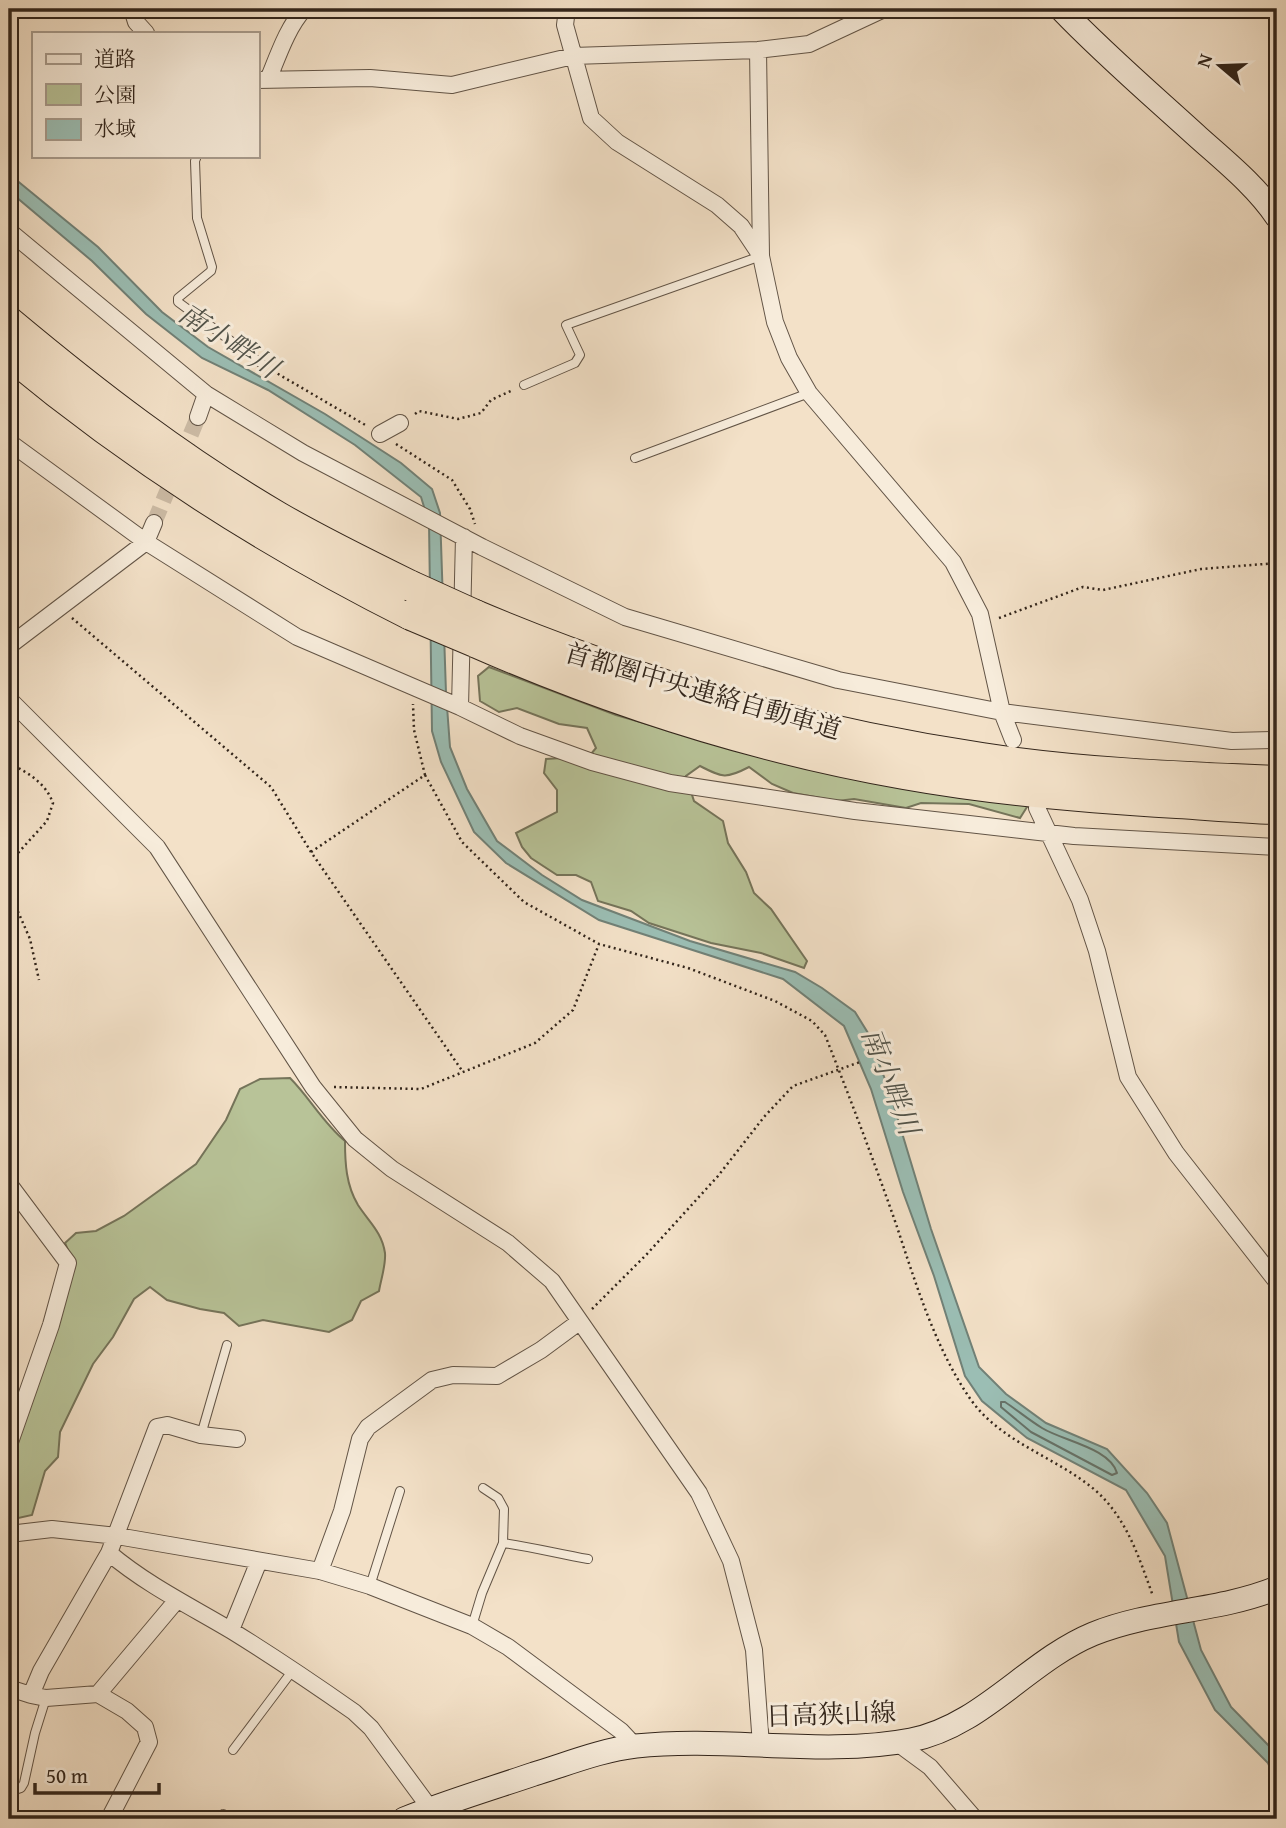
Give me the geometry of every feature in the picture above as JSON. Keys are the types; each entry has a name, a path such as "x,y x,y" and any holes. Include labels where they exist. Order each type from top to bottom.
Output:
{"highway":[{"name":"首都圏中央連絡自動車道","path":"9,323 131,419 193,462 411,600 475,629 547,673 711,729 810,755 904,775 1058,794 1277,809"},
{"name":"首都圏中央連絡自動車道","path":"9,355 49,388 181,484 265,537 346,582 411,600"},
{"name":"首都圏中央連絡自動車道","path":"475,629 554,648 632,676 741,708 853,735 984,759 1060,768 1277,781"}],"main road":[{"path":"1061,9 1090,40 1236,171 1277,217"},
{"name":"日高狭山線","path":"404,1819 433,1814 581,1759 635,1746 858,1745 896,1742 934,1733 962,1720 1072,1644 1122,1624 1232,1602 1277,1588"}],"street":[{"path":"132,9 136,22 145,32"},
{"path":"263,80 297,16 304,9"},
{"path":"567,9 565,25 590,118 617,142 717,205 741,226 761,256"},
{"path":"263,80 370,78 452,85 573,56 758,50 809,44 884,9"},
{"path":"758,50 761,256 775,322 789,358 810,393 953,562 980,614 1002,712 1013,740"},
{"path":"9,231 206,394 303,453 625,617 838,680 1002,712 1232,741 1277,740"},
{"path":"198,417 206,394"},
{"path":"380,434 400,423"},
{"path":"9,442 146,542 297,636 520,736 592,762 670,783 855,811 1129,840 1277,847"},
{"path":"9,646 146,542 155,523"},
{"path":"460,707 464,537"},
{"path":"9,699 157,847 313,1087 355,1139 392,1169 508,1243 552,1281 699,1493 731,1561 754,1650 761,1745"},
{"path":"1037,808 1085,913 1128,1077 1176,1153 1277,1282"},
{"path":"9,1184 68,1263 51,1325 9,1446"},
{"path":"320,1572 342,1511 360,1439 368,1427 432,1380 453,1375 497,1376 541,1350 579,1322"},
{"path":"38,1696 41,1671 117,1536 157,1427 167,1425 201,1436 237,1439"},
{"path":"9,1534 52,1529 117,1536 320,1572 370,1586 472,1626 509,1647 574,1694 621,1731 635,1746"},
{"path":"109,1553 131,1572 231,1630 354,1712 371,1728 433,1814"},
{"path":"231,1630 259,1561"},
{"path":"98,1694 177,1600"},
{"path":"9,1688 38,1696 98,1694 145,1727 149,1742 109,1819"},
{"path":"896,1742 930,1767 975,1819"}],"lane":[{"path":"196,158 197,218 212,267 211,271 178,298 178,302 262,364"},
{"path":"524,386 575,363 580,355 566,325 761,256"},
{"path":"635,458 810,393"},
{"path":"201,1436 227,1345"},
{"path":"472,1626 482,1592 503,1543 504,1509 498,1498 483,1488"},
{"path":"370,1586 400,1491"},
{"path":"503,1543 538,1547 557,1554 588,1559"},
{"path":"233,1750 293,1670"},
{"path":"12,1791 21,1788 24,1783 35,1733 38,1696"},
{"path":"222,1814 233,1819"}],"path":[{"path":"400,423 419,411 458,419 481,413 491,400 524,386"},
{"path":"982,625 1083,587 1103,590 1201,569 1277,563"},
{"path":"58,607 271,787 311,852 463,1072"},
{"path":"412,687 414,730 425,775 462,842 524,902 599,944 688,968 775,1000 812,1021 825,1035 920,1294 949,1364 973,1402 1010,1438 1095,1490 1117,1516 1135,1545 1160,1616"},
{"path":"9,764 29,774 48,790 53,803 47,821 18,853 9,868"},
{"path":"311,852 425,775"},
{"path":"9,891 30,939 39,980"},
{"path":"313,1087 421,1089 535,1043 573,1010 599,944"},
{"path":"579,1322 647,1254 718,1176 764,1116 793,1086 860,1062"}],"green space":[{"path":"489,667 616,715 661,728 1011,793 1027,807 1020,818 969,804 921,803 906,808 854,799 837,801 793,793 772,784 749,767 724,776 700,766 686,776 694,801 723,821 728,843 746,872 754,893 771,909 807,961 804,968 761,953 711,943 649,923 631,911 598,901 591,882 576,875 557,875 531,858 516,833 557,812 557,790 544,773 546,759 562,758 581,766 596,748 587,728 559,724 517,708 499,712 480,701 478,676"},
{"path":"290,1078 345,1141 351,1190 378,1233 385,1253 379,1291 361,1301 352,1320 329,1332 263,1320 239,1326 224,1313 167,1300 150,1287 134,1299 113,1337 93,1364 60,1432 58,1457 45,1471 32,1515 14,1519 9,1516 9,1454 75,1267 65,1243 76,1233 96,1231 124,1216 196,1164 226,1120 240,1089 260,1079"}],"water":[{"path":"9,174 98,247 162,312 208,347 325,414 401,463 432,489 440,513 450,747 467,789 497,841 542,875 582,900 690,941 795,972 855,1012 868,1033 890,1093 931,1229 979,1367 1006,1394 1046,1423 1107,1449 1147,1493 1167,1523 1201,1650 1231,1707 1272,1749 1277,1759 1277,1786 1268,1763 1215,1710 1179,1642 1165,1556 1126,1490 1027,1438 982,1401 965,1376 871,1089 844,1026 783,979 599,920 506,863 474,832 441,762 432,731 429,523 421,497 355,445 268,390 202,358 146,314 92,261 9,191"}],"tunnel":[{"path":"154,523 198,417"}],"water label":[{"name":"南小畔川","path":"229,340"},
{"name":"南小畔川","path":"891,1081"}]}
